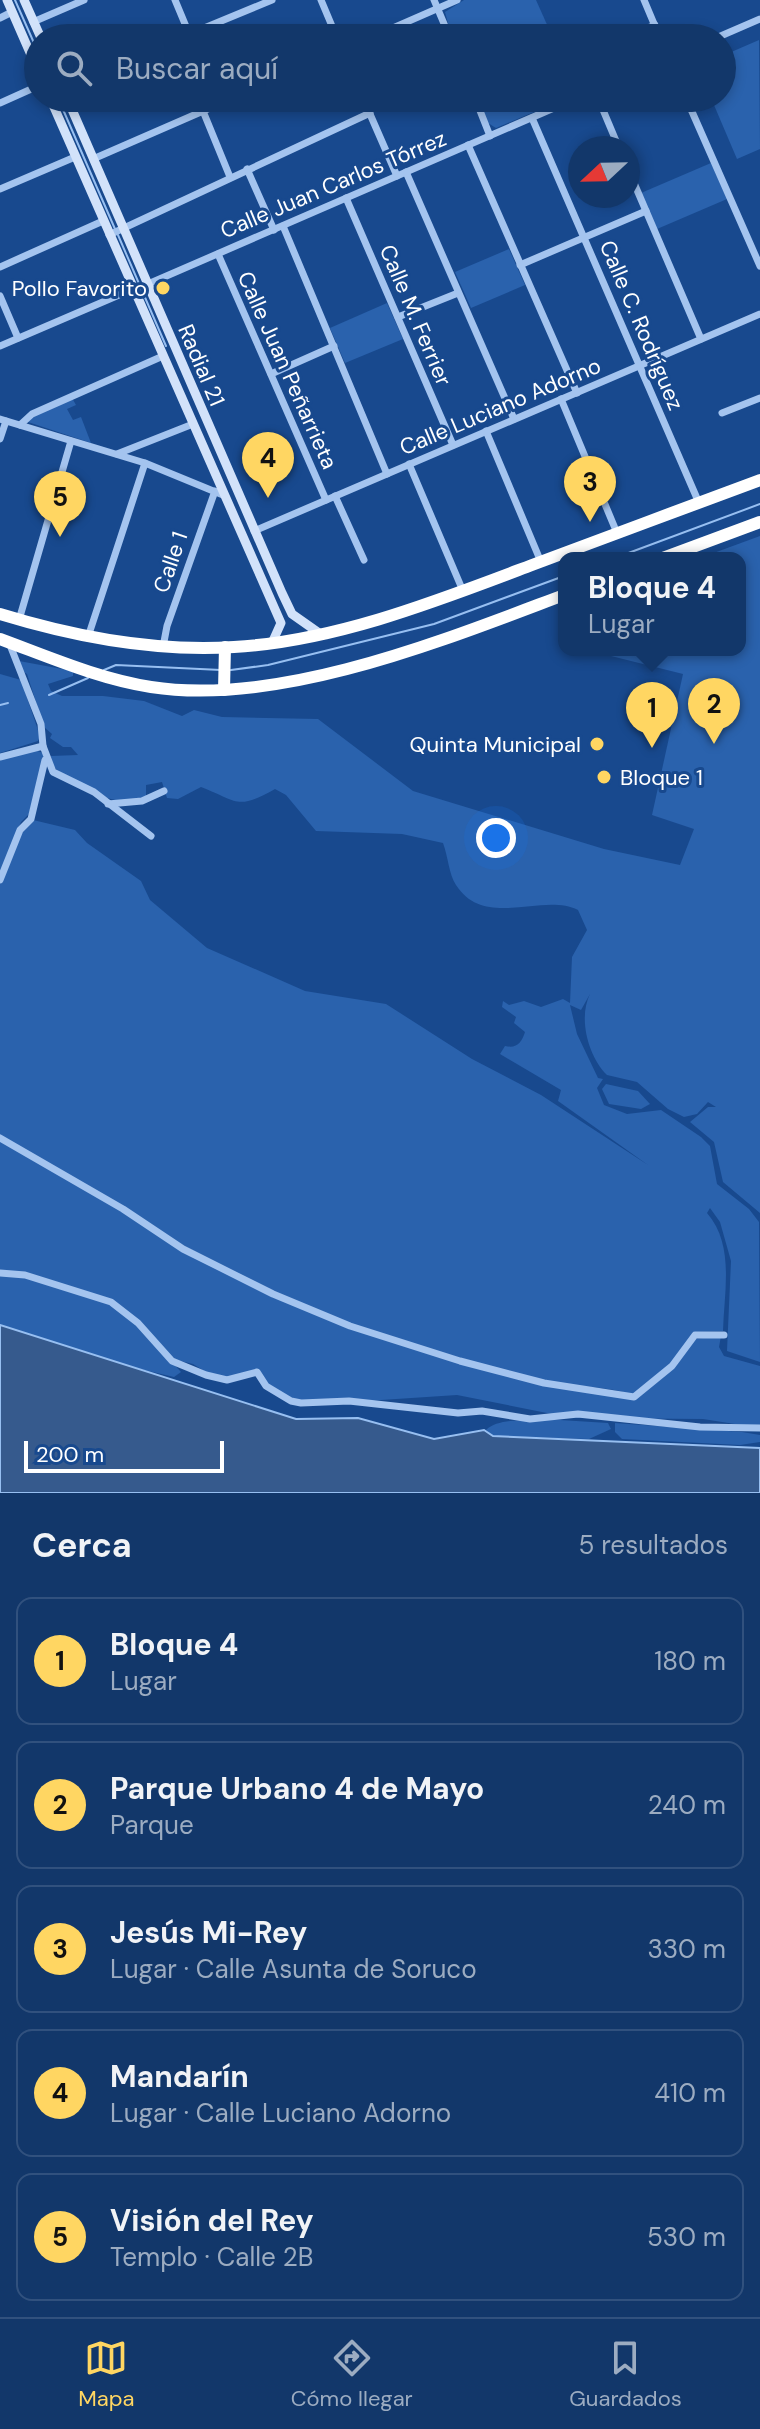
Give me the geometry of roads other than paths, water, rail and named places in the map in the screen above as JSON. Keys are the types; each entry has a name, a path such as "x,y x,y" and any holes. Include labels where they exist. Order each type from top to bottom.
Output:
{"highway":[{"path":"567,552 760,480"},
{"path":"679,552 760,522"},
{"path":"0,614 88,637 225,653 319,633 463,591 558,556"},
{"path":"5,641 122,682 153,688 224,686 310,676 421,647 558,597"},
{"path":"224,686 225,653"}],"street":[{"path":"7,0 24,35"},
{"path":"24,0 33,22 84,0"},
{"path":"175,0 185,24"},
{"path":"217,24 272,0"},
{"path":"321,0 331,24"},
{"path":"397,24 436,4 457,0"},
{"path":"644,0 655,24"},
{"path":"436,4 444,24"},
{"path":"0,18 12,12"},
{"path":"736,29 760,19"},
{"path":"0,103 24,92"},
{"name":"Radial 21","path":"56,112 103,221 116,232 148,284 163,356 219,493 281,623 272,643"},
{"name":"Radial 21","path":"73,112 93,159 133,289 155,318 292,614 319,633"},
{"path":"93,159 201,112"},
{"path":"203,112 230,177"},
{"path":"481,112 490,136"},
{"name":"Calle Juan Carlos Tórrez","path":"148,284 546,112"},
{"path":"604,112 614,136"},
{"path":"692,112 760,266"},
{"path":"116,232 370,113 397,176"},
{"name":"Calle C. Rodríguez","path":"532,118 699,503"},
{"path":"468,145 577,393"},
{"path":"0,189 75,157"},
{"path":"247,169 274,230"},
{"path":"406,172 514,419"},
{"path":"640,197 701,339"},
{"name":"Calle M. Ferrier","path":"346,198 453,445"},
{"path":"520,265 646,211"},
{"path":"0,267 103,221"},
{"path":"283,226 387,474"},
{"name":"Calle Juan Peñarrieta","path":"218,254 326,500"},
{"path":"0,346 133,289"},
{"path":"398,317 458,293"},
{"path":"0,296 18,338"},
{"name":"Calle Luciano Adorno","path":"254,531 760,314"},
{"path":"271,374 334,346"},
{"path":"20,425 32,414 163,356"},
{"path":"722,413 760,398"},
{"path":"561,399 617,533"},
{"path":"0,439 3,420 145,463 219,493"},
{"path":"117,454 193,424"},
{"path":"486,431 541,562"},
{"path":"19,620 71,441"},
{"path":"88,637 145,463"},
{"path":"409,464 463,591"},
{"name":"Calle 1","path":"163,647 167,626 219,493"},
{"name":"Calle Juan Peñarrieta","path":"335,496 364,560"},
{"path":"270,597 282,593"},
{"path":"5,641 41,724 43,746 53,772 108,804 151,836"},
{"path":"0,757 43,746"},
{"path":"0,880 20,830 31,819 46,758"},
{"path":"108,804 142,801 164,791"},
{"path":"0,1138 123,1209 183,1249 273,1294 350,1326 460,1361 544,1383 634,1397 672,1366 695,1335 724,1335"},
{"path":"0,1273 25,1275 111,1302 138,1323 172,1361 227,1380 257,1372 266,1386 291,1401 349,1401 458,1413 482,1411 530,1419 578,1414 700,1427 760,1428"}],"waterway":[{"path":"15,0 26,24"},
{"path":"64,112 115,229"},
{"path":"118,235 166,346"},
{"path":"631,552 760,504"},
{"path":"231,670 268,665 434,624 558,578"},
{"path":"104,670 116,665 221,670"},
{"path":"49,695 88,678"},
{"path":"0,705 8,703"}],"place":[{"name":"Pollo Favorito","path":"163,288"},
{"name":"Mandarín","path":"268,498"},
{"name":"Jesús Mi-Rey","path":"590,522"},
{"name":"Visión del Rey","path":"60,537"},
{"name":"Quinta Municipal","path":"597,744"},
{"name":"Parque Urbano 4 de Mayo","path":"714,744"},
{"name":"Bloque 4","path":"652,748"},
{"name":"Bloque 1","path":"604,777"}]}
